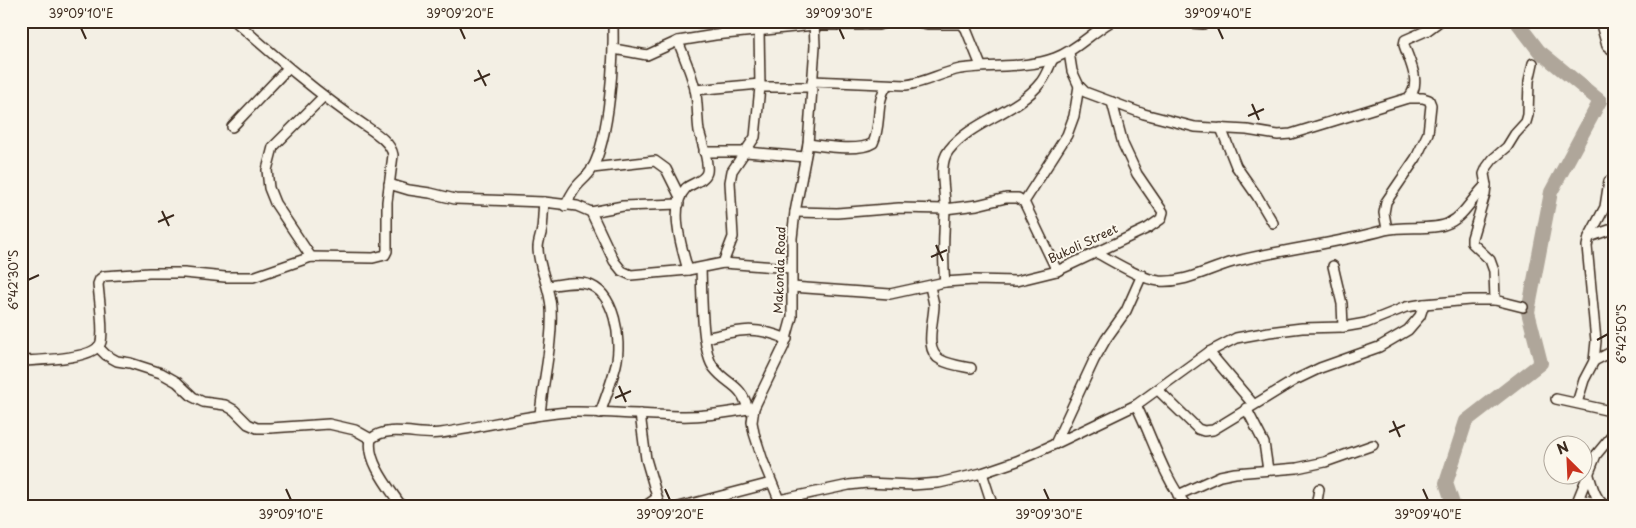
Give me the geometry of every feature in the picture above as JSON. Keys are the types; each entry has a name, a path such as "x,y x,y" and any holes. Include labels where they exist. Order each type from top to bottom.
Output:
{"street":[{"path":"21,362 69,357 90,352 98,347 101,341 101,329 98,284 104,276 149,272 253,277 311,257 373,258 385,255 387,251 387,202 393,155 391,147 288,68 235,21"},
{"path":"564,206 592,168 602,141 607,117 614,49 613,21"},
{"path":"721,21 727,33"},
{"path":"614,49 647,55 678,41 727,33 814,23 878,25 892,21"},
{"path":"913,21 927,24 957,22 962,24 966,29 981,66"},
{"path":"695,90 760,85 916,84 944,72 981,66 1028,63 1053,59 1069,52 1101,24 1112,21"},
{"path":"1166,21 1196,24 1215,21"},
{"path":"1408,98 1414,93 1415,81 1404,45 1405,40 1428,30 1440,21"},
{"path":"1600,21 1607,46 1615,52"},
{"name":"Makonda Road","path":"780,503 754,434 751,409 787,338 792,317 791,268 795,212 808,144 814,23"},
{"path":"724,263 733,237 730,182 732,171 755,137 760,85 759,30"},
{"path":"678,41 695,90 697,120 707,166 707,174 703,179 686,188 680,200 677,228 688,270"},
{"path":"1069,52 1072,70 1079,86 1085,92 1144,114 1196,127 1247,130 1278,135 1291,134 1408,98 1429,100 1431,105 1428,133 1416,158 1386,202 1384,213 1387,229"},
{"path":"945,282 942,262 945,209 943,166 948,151 966,135 1021,101 1041,82 1053,59"},
{"path":"1495,300 1494,271 1490,260 1472,243 1486,185 1484,174 1486,167 1507,147 1526,122 1529,81 1534,63"},
{"path":"232,128 288,68"},
{"path":"808,144 849,147 873,143 880,99 887,85"},
{"path":"1024,202 1067,135 1074,116 1079,86"},
{"path":"311,257 275,203 269,188 267,170 273,147 323,96"},
{"name":"Bukoli Street","path":"792,288 890,294 945,282 974,280 1016,281 1057,271 1148,228 1161,219 1163,212 1136,174 1123,144 1112,102"},
{"path":"1221,128 1236,166 1273,223"},
{"path":"704,152 746,152 805,156"},
{"path":"592,168 656,161 666,169 680,200"},
{"path":"1577,403 1584,380 1594,360 1596,341 1587,246 1589,237 1605,207 1609,181"},
{"path":"389,184 455,199 544,202 564,206 577,206 591,212 623,206 680,200"},
{"path":"1097,253 1157,281 1172,281 1193,277 1231,263 1317,244 1361,237 1387,229 1442,226 1450,223 1486,185"},
{"path":"795,212 852,212 899,208 945,209 977,205 1006,198 1018,198 1024,202 1057,271"},
{"path":"540,415 542,389 550,343 551,308 548,286 538,248 542,230 544,202"},
{"path":"591,212 614,261 622,270 631,274 688,270 724,263 791,268"},
{"path":"1589,237 1615,228"},
{"path":"1333,266 1342,304 1343,327"},
{"path":"400,506 377,469 370,444 371,439 380,432 440,433 540,415 569,412 701,416 751,409 745,397 713,368 709,359 701,268"},
{"path":"1055,444 1094,360 1126,311 1142,275"},
{"path":"548,286 570,283 586,284 596,288 607,299 614,316 617,363 600,413"},
{"path":"930,286 934,306 931,337 934,354 939,359 950,364 971,368"},
{"path":"780,503 849,485 867,483 912,485 939,483 982,474 1055,444 1136,405 1209,352 1236,338 1302,328 1343,327 1366,323 1406,307 1424,304 1495,300 1523,307"},
{"path":"1158,390 1198,429 1204,431 1213,430 1295,380 1320,368 1378,347 1408,330 1420,316 1424,304"},
{"path":"706,338 737,331 757,329 787,338"},
{"path":"98,347 106,355 117,361 130,362 161,373 177,382 193,397 203,402 225,405 234,410 248,424 257,428 330,424 355,430 371,439"},
{"path":"1594,360 1615,350"},
{"path":"1209,352 1250,406 1264,443 1268,470"},
{"path":"1556,399 1615,412"},
{"path":"1136,405 1160,460 1178,495 1187,507"},
{"path":"640,414 646,459 660,507"},
{"path":"1594,459 1615,432"},
{"path":"1178,495 1220,476 1297,468 1325,462 1372,445"},
{"path":"982,474 993,507"},
{"path":"679,507 772,483"},
{"path":"1583,486 1577,503 1606,506"},
{"path":"1593,486 1598,498 1606,506"},
{"path":"1316,507 1319,489"},
{"path":"644,507 657,498"}],"waterway":[{"path":"1454,507 1446,483 1466,421 1541,363 1528,312 1551,192 1600,101 1539,51 1516,21"}]}
